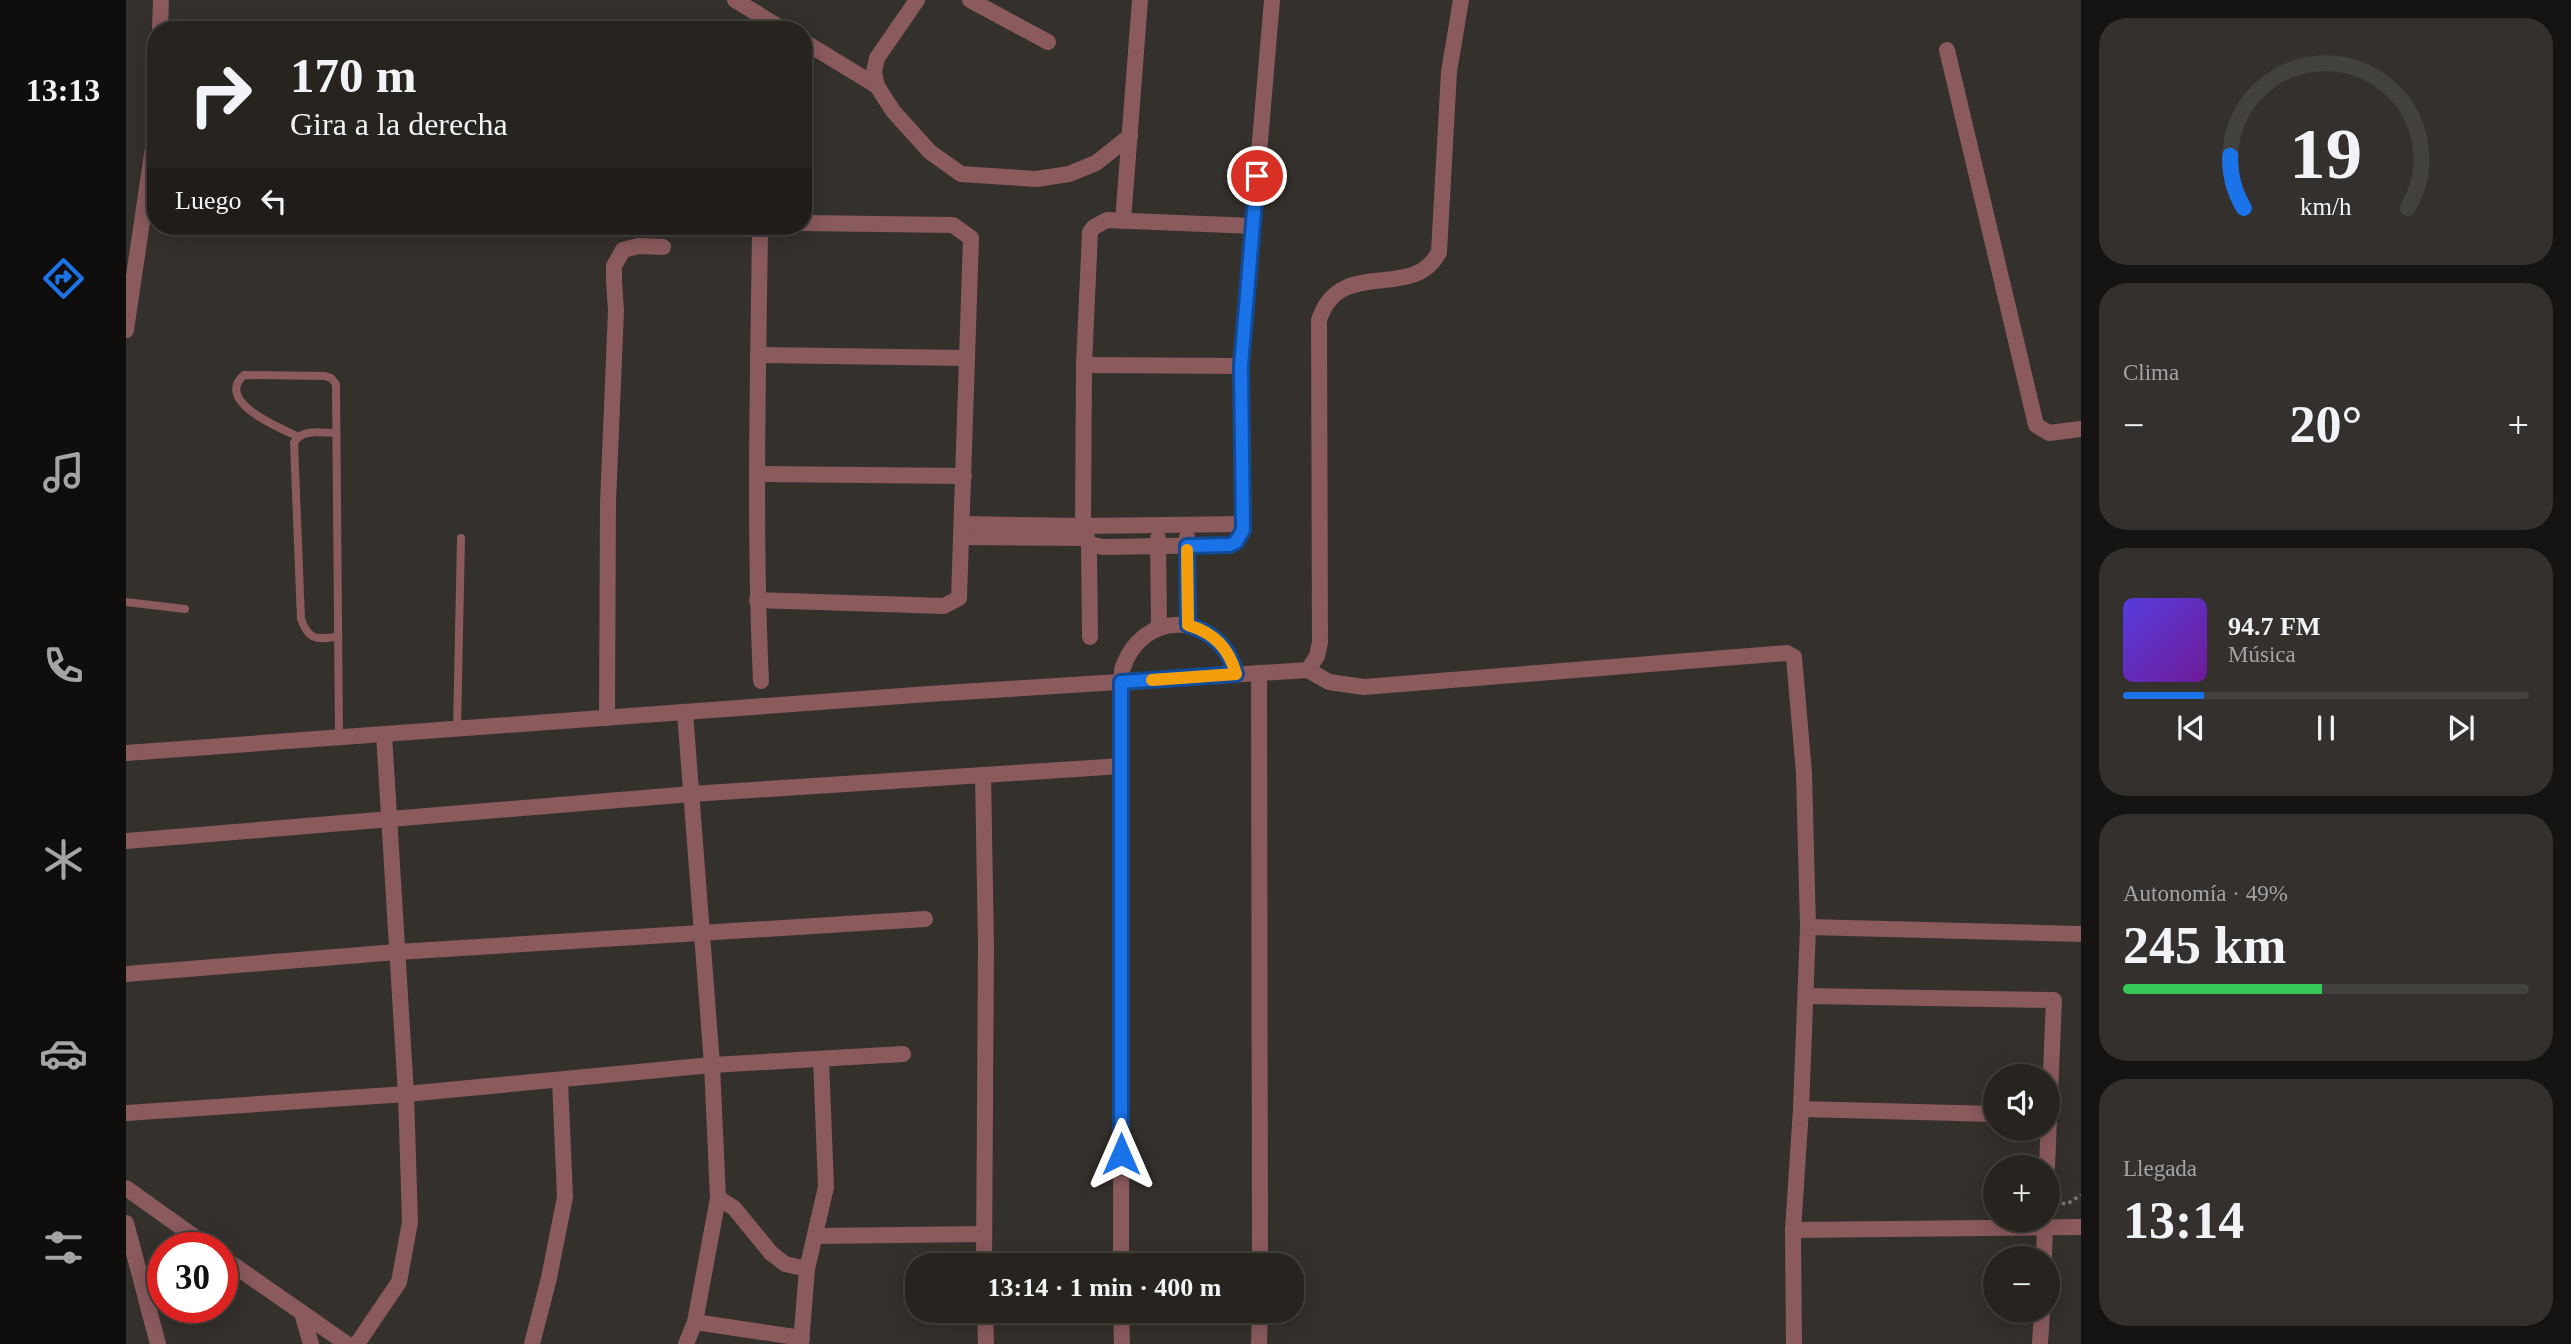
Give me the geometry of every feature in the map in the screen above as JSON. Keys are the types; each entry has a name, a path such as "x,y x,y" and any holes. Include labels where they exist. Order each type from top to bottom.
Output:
{"street":[{"path":"160,21 161,0"},
{"path":"735,0 769,21"},
{"path":"917,0 877,58 874,72 877,86 893,111 930,152 961,174 1036,179 1069,174 1096,163 1130,136"},
{"path":"970,0 1048,43"},
{"path":"1123,220 1140,0"},
{"path":"1086,536 1103,547 1230,545 1240,536 1243,524 1241,366 1272,0"},
{"path":"1308,670 1317,656 1320,642 1319,320 1327,301 1341,289 1358,283 1415,275 1429,267 1439,252 1449,72 1461,0"},
{"path":"812,46 877,86"},
{"path":"1947,50 2036,425 2049,433 2081,429"},
{"path":"126,330 147,188"},
{"path":"1090,637 1084,365 1088,238 1094,227 1107,220 1253,226"},
{"path":"757,600 944,606 959,598 971,238 953,225 812,223"},
{"path":"760,235 757,600 761,681"},
{"path":"607,718 608,502 615,310 614,266 623,250 638,246 663,247"},
{"path":"758,355 967,358"},
{"path":"1084,365 1241,366"},
{"path":"757,474 964,476"},
{"path":"962,530 1086,536 1157,525 1243,524"},
{"path":"1157,525 1159,628"},
{"path":"1187,525 1188,625"},
{"path":"1121,1253 1121,682 1126,659 1132,649 1149,633 1159,628 1188,625 1216,639 1229,655 1236,674"},
{"path":"126,753 1236,674 1308,670 1329,682 1364,687 1787,653 1794,657 1796,666 1804,773 1808,927 1793,1230 1794,1344"},
{"path":"1259,673 1260,1253"},
{"path":"685,712 712,1065 718,1198 695,1322 686,1344"},
{"path":"357,1344 399,1282 410,1222 406,1094 384,734"},
{"path":"126,841 691,793 1122,766"},
{"path":"982,775 986,945 984,1253"},
{"path":"126,974 397,952 925,919"},
{"path":"1808,927 2081,934"},
{"path":"1806,996 2054,1000 2051,1064"},
{"path":"126,1113 406,1094 712,1065 903,1054"},
{"path":"695,1322 801,1341 807,1269 826,1187 821,1059"},
{"path":"532,1344 550,1278 565,1197 560,1080"},
{"path":"1801,1109 1983,1114"},
{"path":"126,1188 188,1232"},
{"path":"718,1198 734,1208 771,1253 785,1264 807,1269"},
{"path":"126,1223 158,1344"},
{"path":"1793,1230 1983,1225"},
{"path":"2060,1225 2081,1227"},
{"path":"815,1236 984,1234"},
{"path":"238,1268 347,1344"},
{"path":"302,1313 311,1344"},
{"path":"985,1323 986,1344"},
{"path":"1121,1323 1122,1344"},
{"path":"1259,1344 1260,1323"},
{"path":"2040,1344 2041,1323"}],"lane":[{"path":"297,436 261,419 239,398 236,392 238,381 244,375 331,378 336,384 339,737"},
{"path":"336,433 303,433 297,436 294,443 301,619 306,633 316,639 338,638"},
{"path":"457,729 461,538"},
{"path":"126,602 185,609"}],"path":[{"path":"2060,1203 2067,1204 2081,1195"}],"slow traffic":[{"path":"1152,680 1236,674 1223,646 1208,633 1188,625 1187,550"}],"route":[{"path":"1121,1154 1121,682 1236,674 1223,646 1208,633 1188,625 1187,546 1230,545 1236,542 1243,530 1241,366 1257,176"}]}
